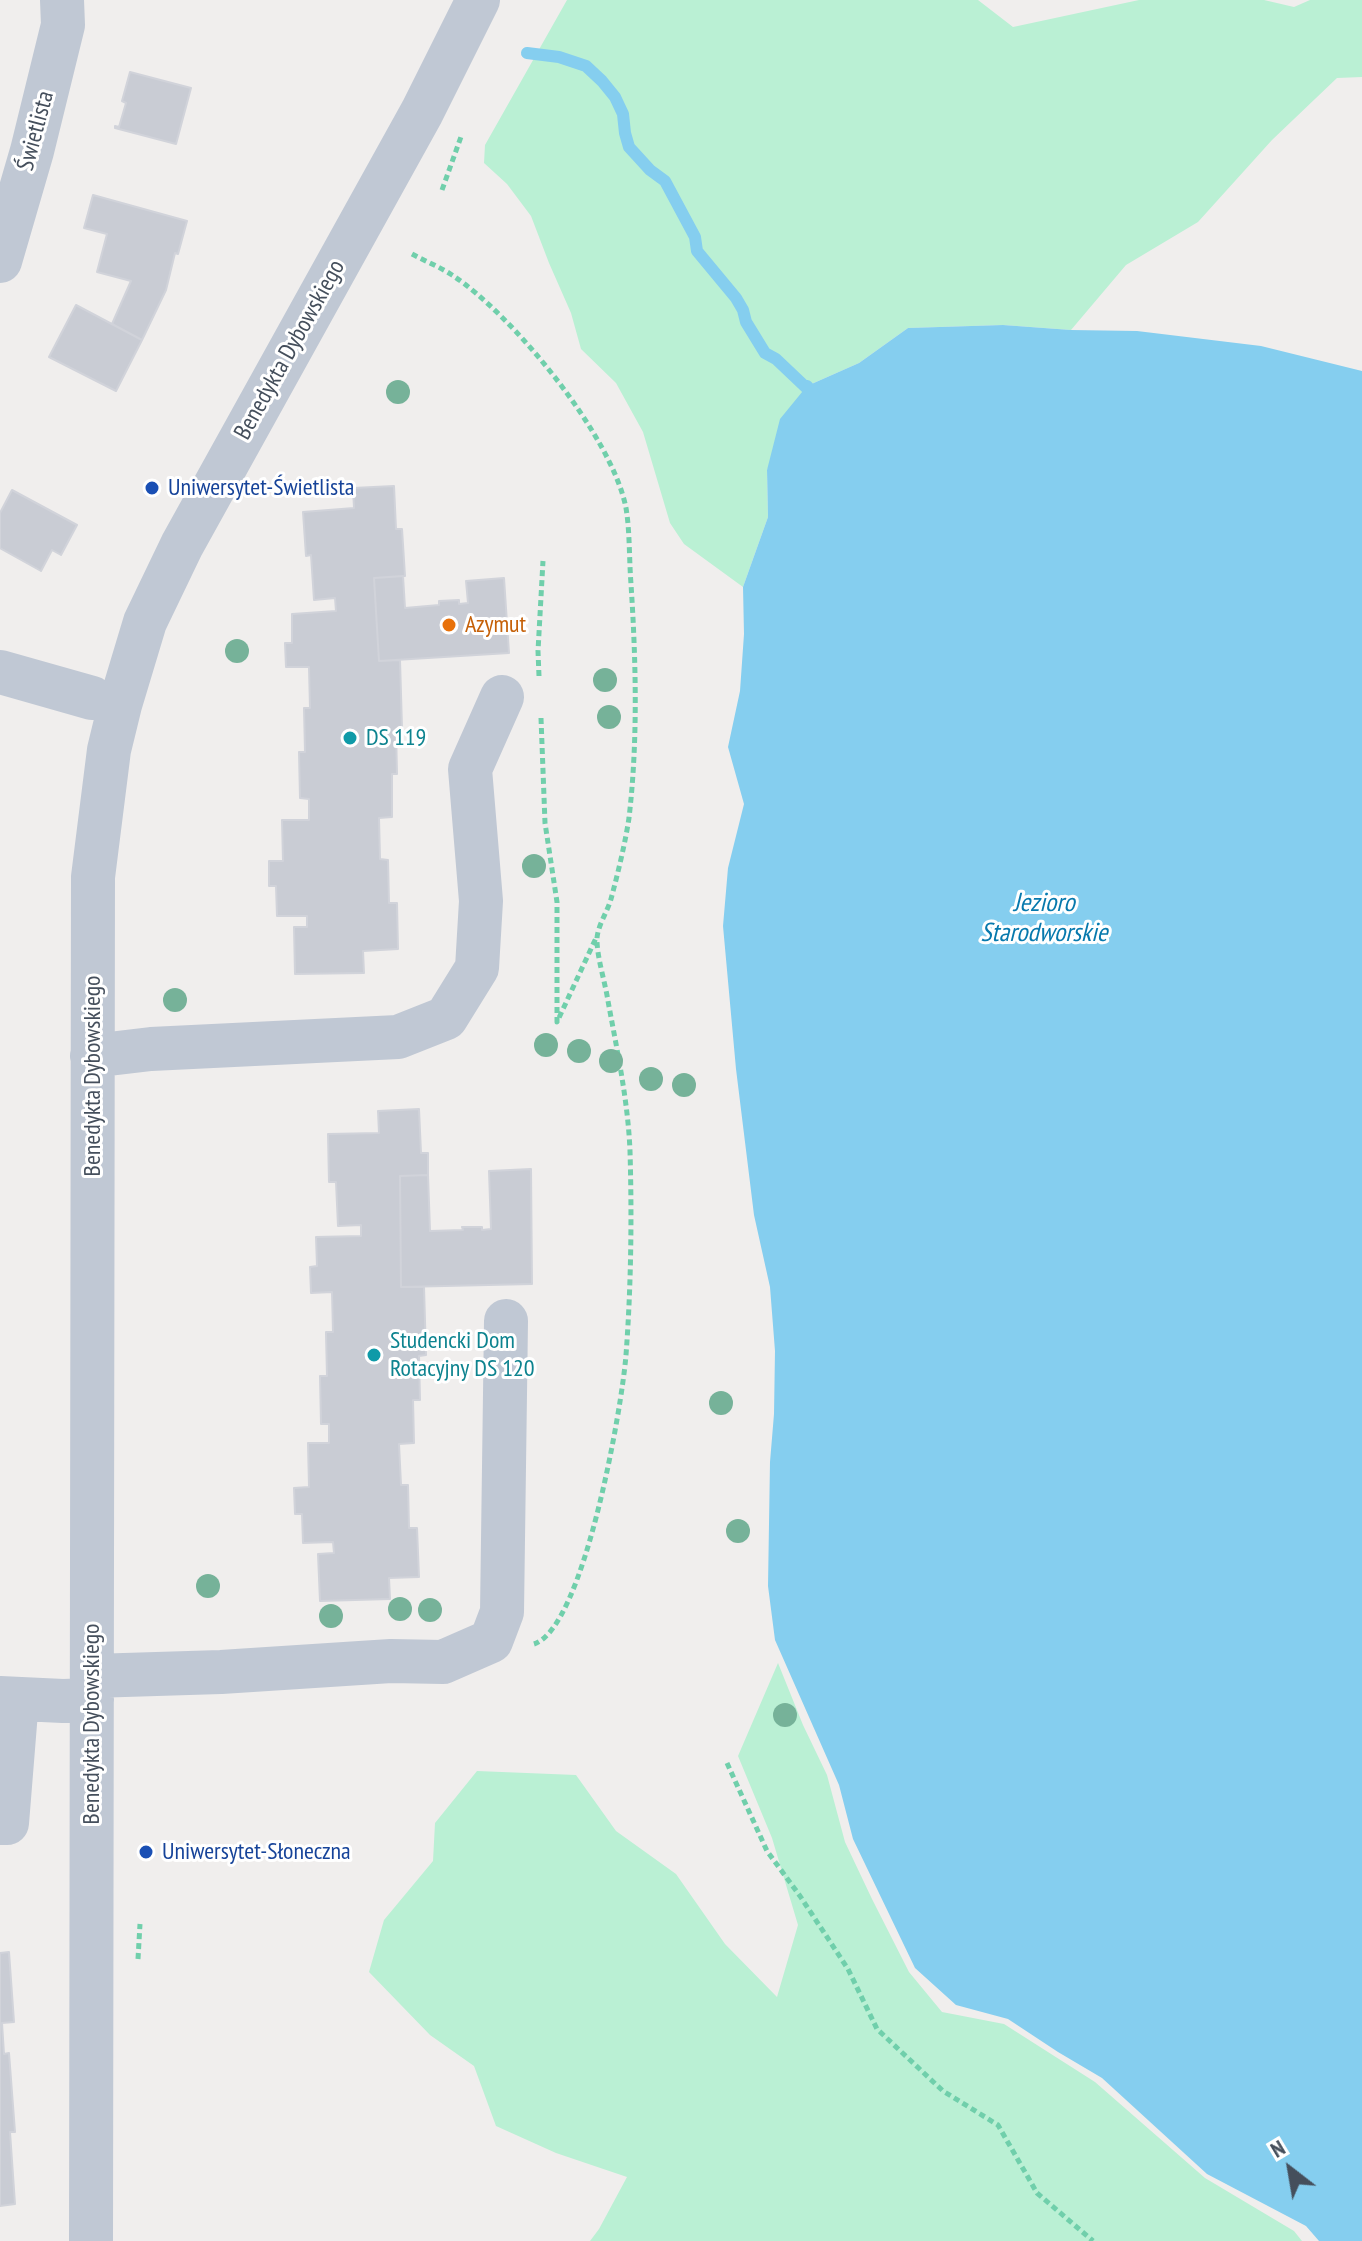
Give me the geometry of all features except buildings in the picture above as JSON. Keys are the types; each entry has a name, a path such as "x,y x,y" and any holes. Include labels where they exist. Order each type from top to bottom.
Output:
{"street":[{"name":"Świetlista","path":"0,261 32,151 63,25 62,0"},
{"name":"Benedykta Dybowskiego","path":"91,2241 93,877 109,750 145,622 182,545 422,112 478,0"},
{"path":"0,672 92,698"},
{"path":"92,1056 151,1049 398,1037 446,1018 477,968 481,901 470,769 527,698"},
{"path":"0,1823 7,1823 8,1699 221,1672 391,1661 443,1662 491,1641 502,1612 506,1321"}],"path":[{"path":"412,254 452,275 488,303 519,335 572,401 602,449 617,479 626,509 635,647 629,820 611,900 557,1022 557,902 527,698 538,651 543,561"},
{"path":"527,1646 541,1642 568,1606 588,1552 616,1426 626,1357 630,1148 617,1047 596,938"},
{"path":"727,1763 767,1851 848,1969 877,2029 943,2091 998,2125 1037,2193 1093,2241"}],"green space":[{"path":"567,0 978,0 1013,27 1139,0 1264,0 1294,7 1310,0 1362,0 1362,77 1337,78 1272,140 1198,222 1126,265 1071,330 1003,325 908,328 859,363 807,386 767,470 768,517 743,587 684,544 670,523 643,432 616,383 581,349 571,313 531,216 507,184 484,163 485,145"},
{"path":"778,1663 827,1775 845,1842 909,1972 942,2012 1004,2024 1095,2082 1205,2178 1294,2231 1302,2241 590,2241 627,2177 556,2153 496,2126 474,2066 430,2035 369,1972 384,1920 433,1861 435,1823 477,1771 576,1775 616,1831 676,1874 725,1944 777,1997 798,1925 772,1838 738,1756"}],"water":[{"name":"Jezioro Starodworskie","path":"1003,325 1137,331 1261,346 1362,371 1362,2241 1319,2241 1306,2226 1207,2174 1102,2078 1008,2019 956,2005 915,1968 853,1839 839,1785 775,1640 768,1586 775,1351 770,1287 754,1215 736,1069 723,926 728,868 744,804 728,747 740,691 743,587 768,517 767,470 780,419 807,386 859,363 908,328"}],"waterway":[{"path":"527,53 559,57 586,66 602,81 623,114 629,147 665,181 695,237 697,251 736,298 765,353 776,359 815,396 807,386"}],"place":[{"name":"Uniwersytet-Świetlista","path":"152,488"},
{"name":"Azymut","path":"449,625"},
{"name":"DS 119","path":"350,738"},
{"name":"Studencki Dom Rotacyjny DS 120","path":"374,1355"},
{"name":"Uniwersytet-Słoneczna","path":"146,1852"}]}
